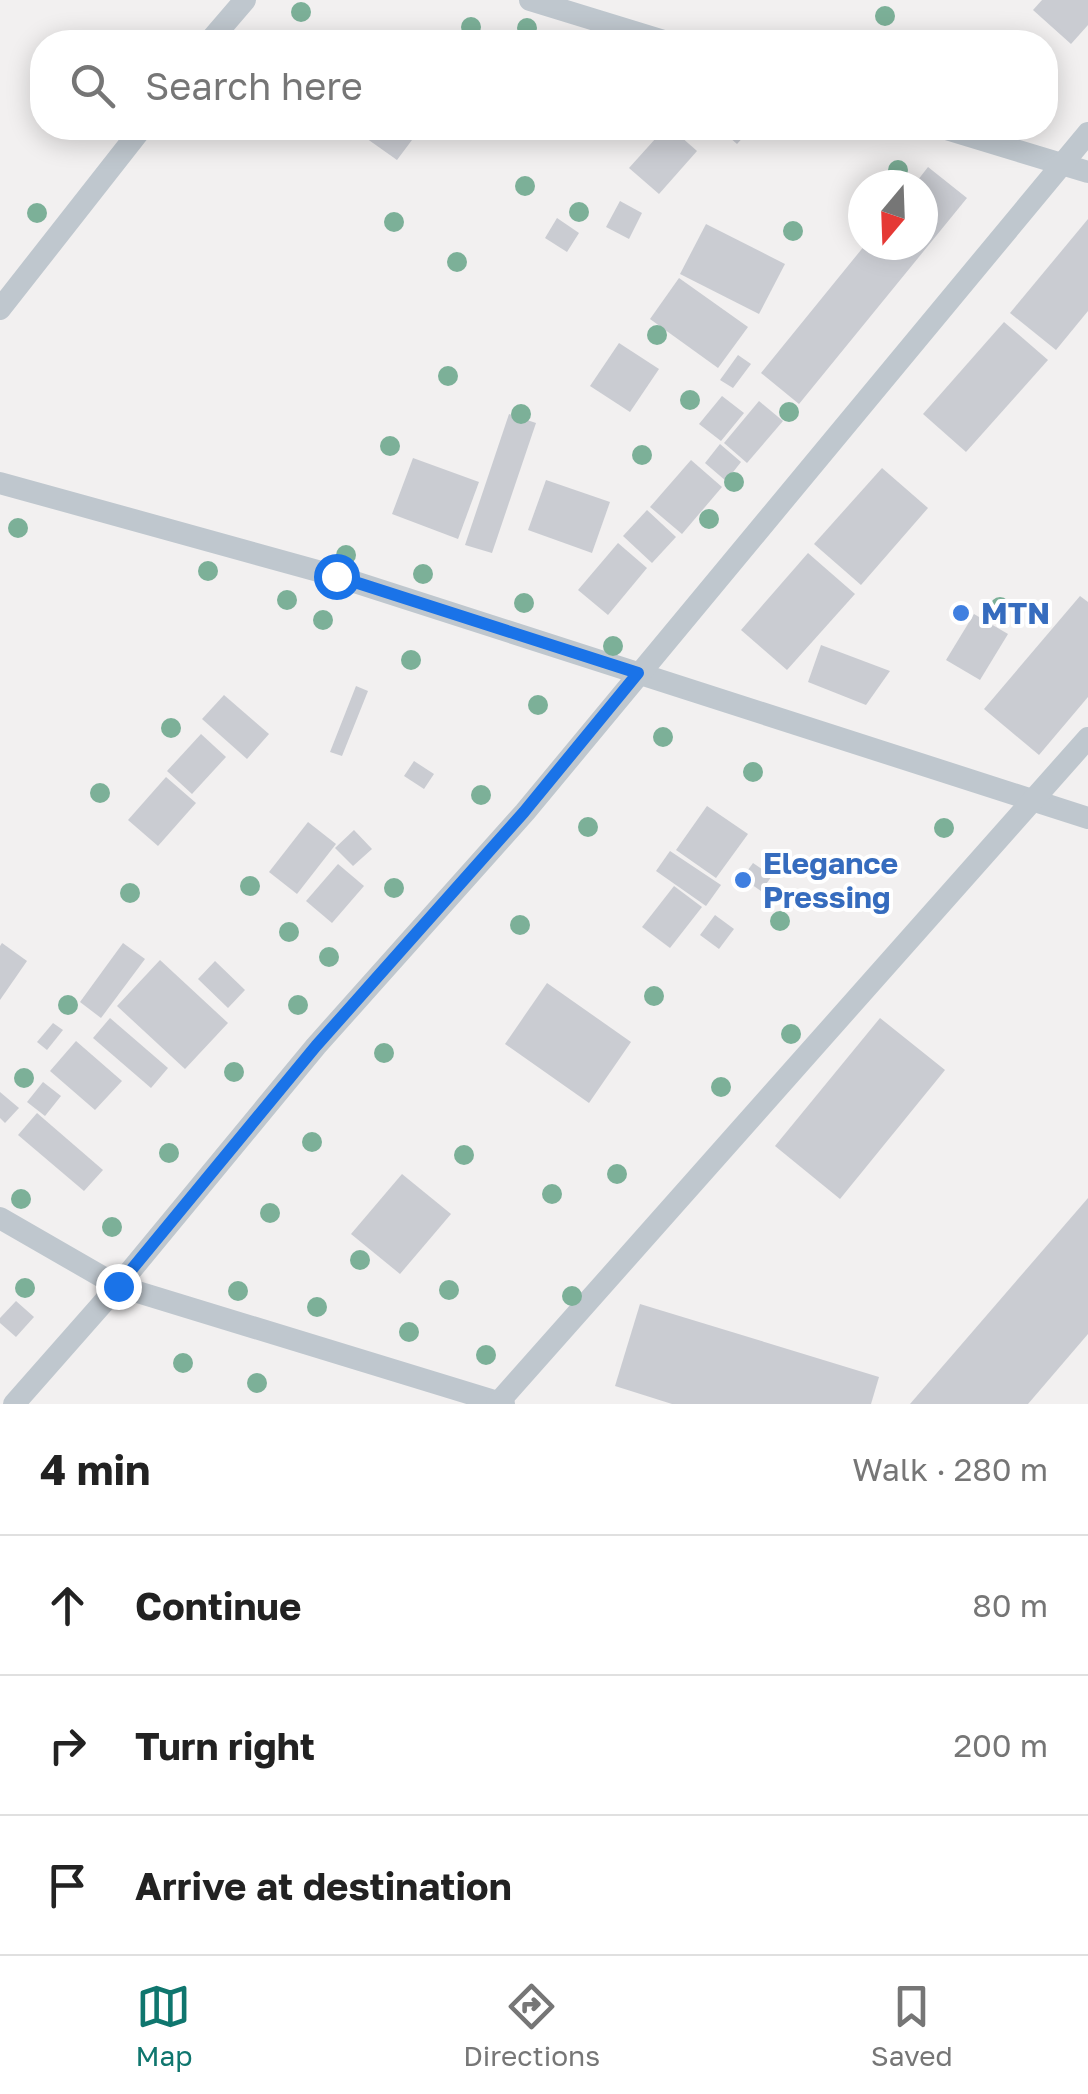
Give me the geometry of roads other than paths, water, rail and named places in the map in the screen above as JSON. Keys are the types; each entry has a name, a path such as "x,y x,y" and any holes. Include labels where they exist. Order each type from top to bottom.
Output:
{"street":[{"path":"220,30 246,0"},
{"path":"530,0 629,30"},
{"path":"14,1404 118,1286 316,1046 524,812 1088,133"},
{"path":"0,309 133,140"},
{"path":"983,140 1088,172"},
{"path":"0,483 336,576 1088,818"},
{"path":"0,1218 118,1286 500,1403 1088,738"}],"place":[{"name":"MTN","path":"961,613"},
{"name":"Elegance Pressing","path":"743,880"}]}
